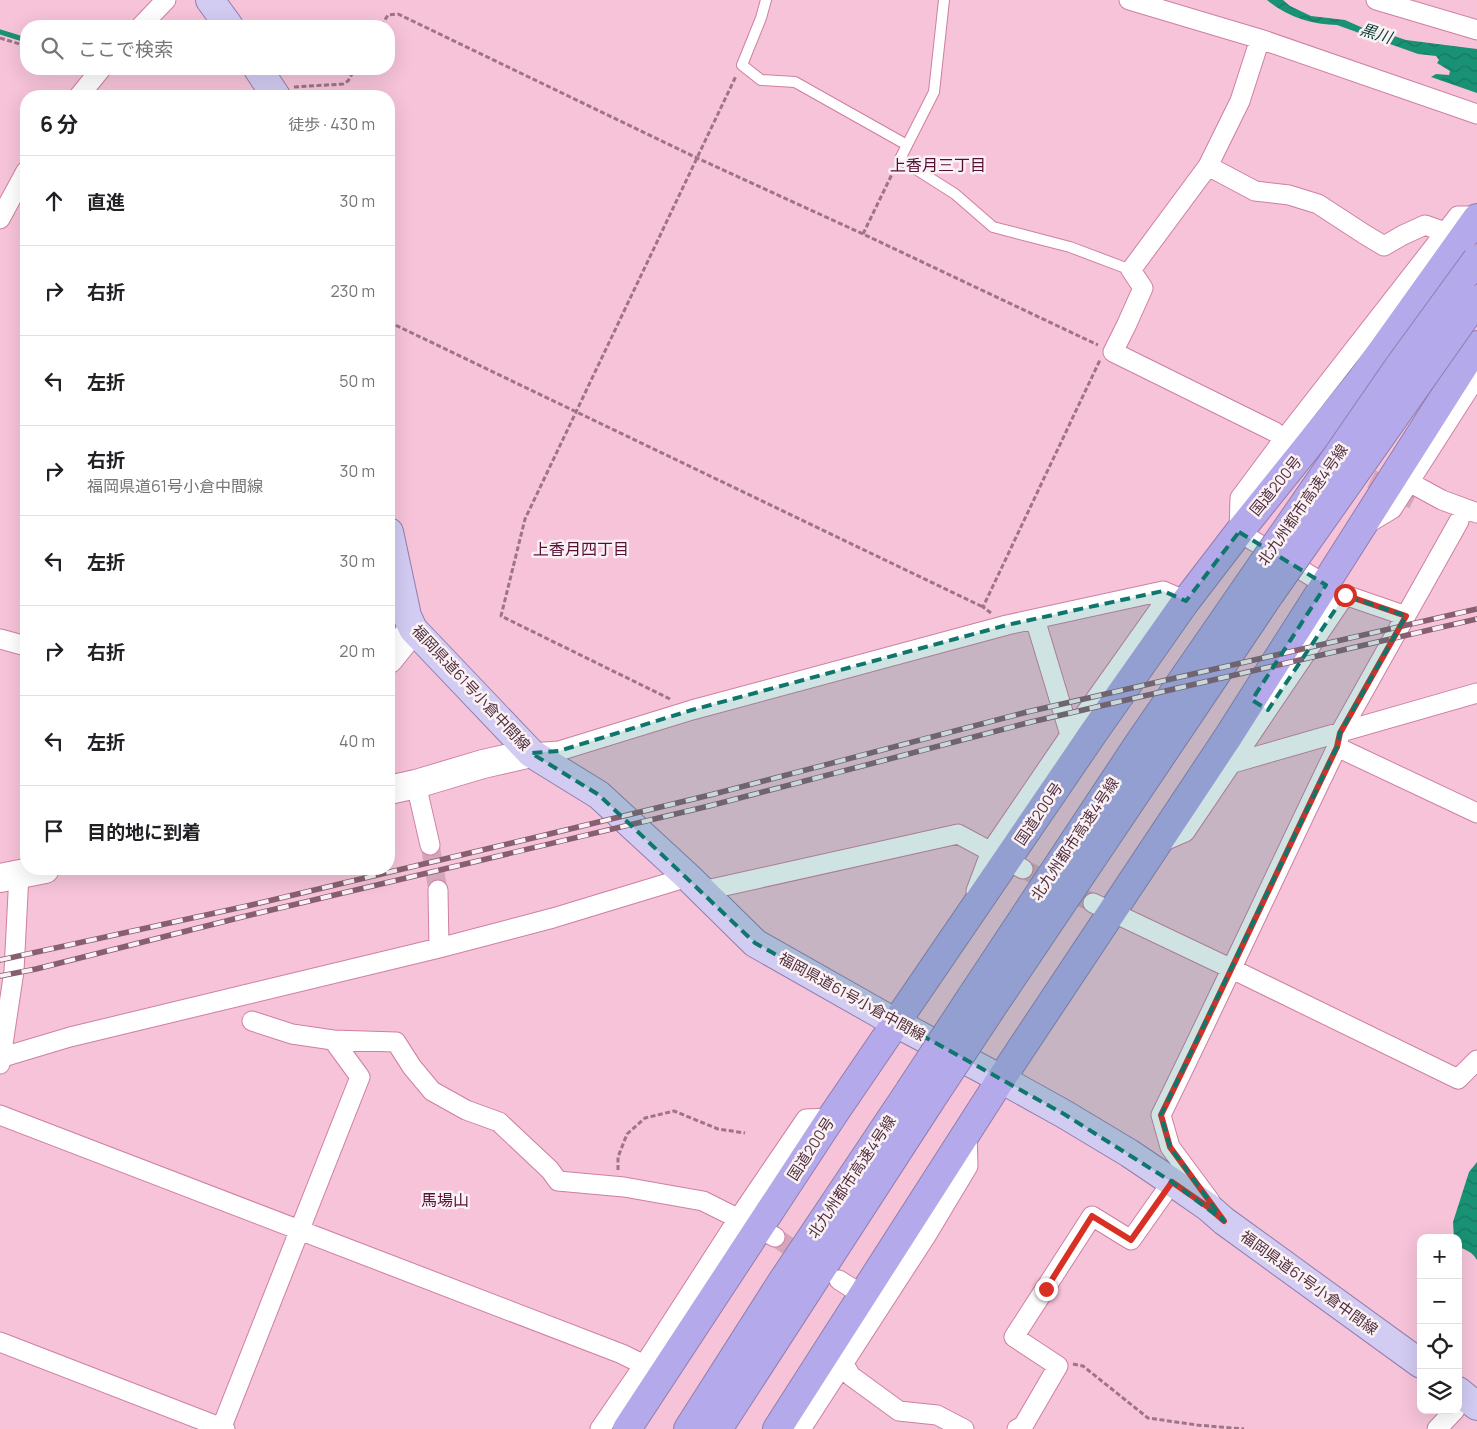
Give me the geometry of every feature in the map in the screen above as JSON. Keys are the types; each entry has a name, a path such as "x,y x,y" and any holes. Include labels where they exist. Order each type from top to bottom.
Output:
{"highway":[{"name":"国道200号","path":"627,1429 757,1228 1094,732 1178,598 1240,532 1362,380 1477,217"},
{"name":"北九州都市高速4号線","path":"688,1429 781,1283 919,1097 1259,589 1399,366 1477,259"},
{"name":"北九州都市高速4号線","path":"1259,589 1477,300"},
{"path":"777,1429 837,1352 871,1301 967,1132 1001,1079 1102,907 1156,845 1228,737 1335,590 1362,526 1477,345"},
{"name":"北九州都市高速4号線","path":"718,1429 804,1296 919,1097"},
{"path":"730,1429 804,1296"}],"main road":[{"path":"210,0 225,20"},
{"name":"福岡県道61号小倉中間線","path":"395,560 407,616 413,629 531,753 599,795 695,884 754,943 1064,1114 1129,1153 1208,1207 1224,1221 1417,1361"}],"street":[{"path":"147,20 166,0"},
{"path":"1129,0 1260,39 1477,114"},
{"path":"1376,0 1429,8 1477,30"},
{"path":"1260,39 1240,101 1208,166 1131,270 1143,288 1126,326 1109,350 1281,436"},
{"path":"84,90 96,75"},
{"path":"1208,166 1255,191 1289,195 1318,204 1384,246 1425,225 1445,232"},
{"path":"0,219 20,182"},
{"path":"1406,616 1335,590 1240,532 1240,498 1281,436 1458,216 1477,217"},
{"path":"1362,526 1392,509 1412,491 1477,376"},
{"path":"1412,491 1477,513"},
{"path":"1224,1221 1170,1147 1161,1115 1232,969 1338,740 1406,616 1468,522 1412,491"},
{"path":"1156,845 1185,832 1233,763 1335,590"},
{"path":"21,875 14,971 0,1060 70,1037 695,884 958,834 1007,860 1070,735 1178,598 1163,591 1007,625 692,710 559,751 531,753 483,764 395,789"},
{"path":"1035,619 1070,735"},
{"path":"395,652 413,629"},
{"path":"0,639 20,644"},
{"path":"1233,763 1338,740 1477,693"},
{"path":"1338,740 1477,813"},
{"path":"416,784 430,845"},
{"path":"438,890 439,948"},
{"path":"1102,907 1458,1079 1477,1060"},
{"path":"252,1021 292,1034 333,1040 396,1042 412,1067 432,1091 466,1110 499,1122 550,1170 558,1182 624,1186 702,1201 757,1228 644,1365 600,1429"},
{"path":"0,1342 223,1429 360,1077 333,1040"},
{"path":"0,1116 622,1354 644,1365"},
{"path":"1017,1429 1023,1426 1058,1366 1014,1337 1092,1216 1131,1240 1172,1182"},
{"path":"839,1280 871,1301"},
{"path":"801,1429 837,1352"},
{"path":"837,1352 851,1376 899,1411 936,1415 964,1429"},
{"path":"1437,1429 1463,1402"}],"lane":[{"path":"766,0 761,18 742,65 761,80 795,82 907,145"},
{"path":"944,0 934,92 900,159 955,194 993,227 1070,247 1131,270"}],"path":[{"path":"385,20 388,15 398,14 696,158 1109,350 983,607"},
{"path":"0,38 20,44"},
{"path":"692,710 501,616 525,519 742,65"},
{"path":"269,85 343,84 348,81 352,75"},
{"path":"863,234 900,159"},
{"path":"395,325 983,607 1007,625"},
{"path":"624,1186 618,1175 618,1157 627,1134 645,1118 674,1111 718,1129 745,1133"},
{"path":"1058,1366 1070,1363 1084,1366 1148,1418 1244,1429"}],"highlighted area":[{"path":"1239,532 1326,585 1252,700 1268,710 1345,595 1406,616 1340,733 1337,747 1161,1115 1170,1147 1224,1221 1172,1182 1064,1114 755,943 599,795 531,753 559,751 692,710 1007,625 1163,591 1186,601"}],"water":[{"name":"黒川","path":"1267,0 1283,0 1290,6 1311,16 1345,20 1363,28 1406,40 1477,49 1477,93 1431,77 1436,74 1449,75 1450,71 1437,63 1439,60 1436,56 1418,54 1337,25 1309,21 1282,11"},
{"path":"1477,1162 1477,1260 1462,1248 1462,1234 1454,1234 1453,1222 1469,1172"}],"waterway":[{"path":"0,32 20,38"}],"tunnel":[{"path":"1296,442 1414,500"},
{"path":"430,845 438,890"},
{"path":"1023,869 1093,903"},
{"path":"775,1237 809,1260"}],"railway":[{"path":"395,871 714,794 1027,712 1477,609"},
{"path":"0,976 36,969 242,917 709,806 1031,722 1477,619"},
{"path":"0,960 247,906 377,875"}],"district":[{"name":"上香月三丁目","path":"938,165"},
{"name":"上香月四丁目","path":"581,549"},
{"name":"馬場山","path":"445,1200"}],"route":[{"path":"1046,1289 1092,1216 1131,1240 1172,1182 1208,1207 1224,1221 1170,1147 1161,1115 1337,747 1340,733 1406,616 1345,595"}]}
